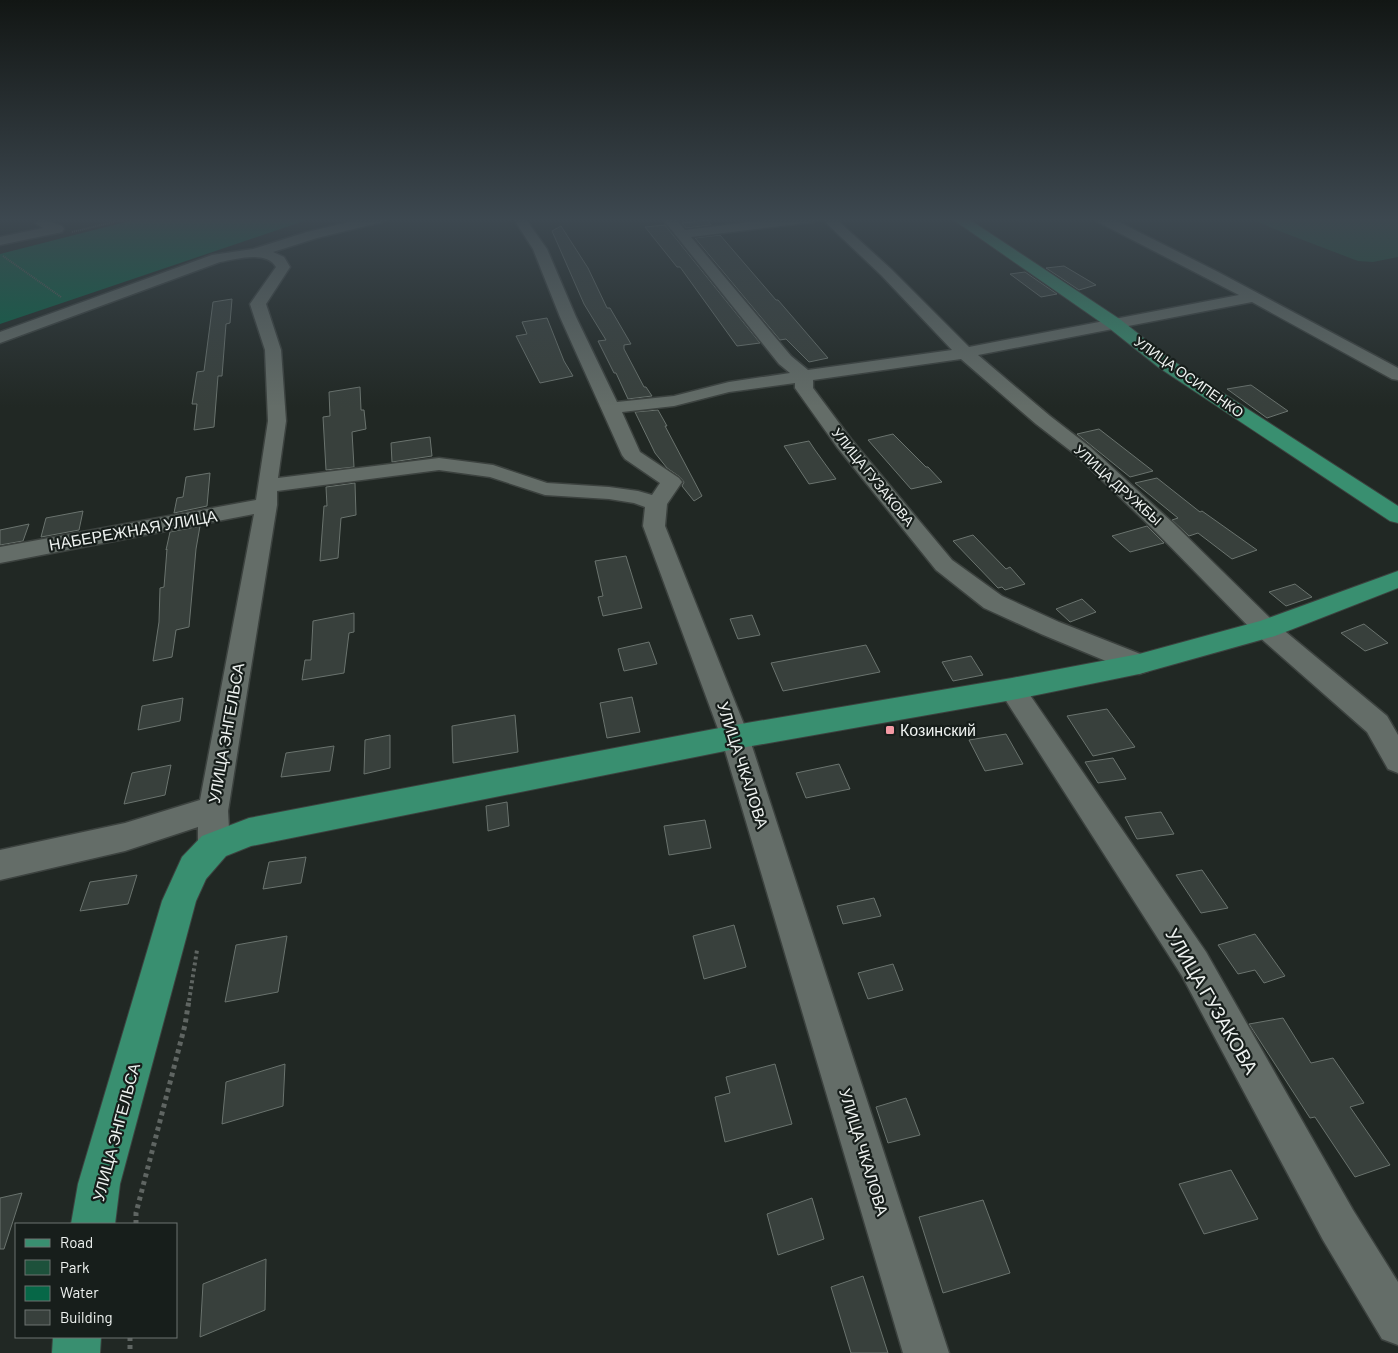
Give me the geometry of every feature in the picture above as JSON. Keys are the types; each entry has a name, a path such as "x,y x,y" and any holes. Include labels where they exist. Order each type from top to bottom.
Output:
{"main road":[{"name":"УЛИЦА ОСИПЕНКО","path":"1052,281 1115,324 1164,363 1398,516"},
{"path":"214,828 249,832 735,737 1012,689 1139,664 1266,629 1398,580"},
{"name":"УЛИЦА ЭНГЕЛЬСА","path":"93,1223 99,1184 180,901 214,828"},
{"path":"76,1353 77,1338"}],"street":[{"path":"0,338 154,281"},
{"name":"УЛИЦА ЭНГЕЛЬСА","path":"214,828 277,420 273,350 258,304 273,281"},
{"path":"553,281 632,455 672,482 656,504"},
{"name":"УЛИЦА ГУЗАКОВА","path":"719,281 779,353 804,376 804,388 844,444 944,565 993,602 1139,664"},
{"name":"УЛИЦА ДРУЖБЫ","path":"895,281 965,353 1043,420 1083,451 1164,527 1266,629 1378,724 1398,761"},
{"path":"1226,281 1398,375"},
{"path":"611,408 674,402 729,387 965,353 1253,297"},
{"name":"НАБЕРЕЖНАЯ УЛИЦА","path":"0,555 266,496 439,464 493,471 545,489 609,493 638,497 656,504"},
{"name":"УЛИЦА ЧКАЛОВА","path":"656,504 654,526 735,737 926,1353"},
{"name":"УЛИЦА ГУЗАКОВА","path":"1012,689 1194,964 1338,1226 1398,1322"},
{"path":"0,865 125,837 201,813 214,828"}],"path":[{"path":"38,281 64,299"},
{"path":"136,1223 136,1213 185,1024 199,940"},
{"path":"130,1338 130,1353"}],"water":[{"path":"0,281 127,281 0,324"}],"building":[{"path":"574,281 594,281 607,308 610,308 631,344 624,345 624,349 644,387 652,396 628,399 598,341 606,340 584,304"},
{"path":"690,281 710,281 760,343 737,346"},
{"path":"731,281 760,281 828,358 809,362 786,339 780,340"},
{"path":"1020,281 1038,281 1057,294 1041,297"},
{"path":"1066,281 1089,281 1096,285 1079,290"},
{"path":"232,299 230,323 226,324 222,376 218,376 214,427 194,430 197,404 192,404 197,372 204,371 213,302"},
{"path":"547,318 564,361 573,376 540,383 516,336 527,334 522,322"},
{"path":"1251,385 1288,411 1267,418 1227,389"},
{"path":"360,387 361,410 364,410 366,429 352,432 354,467 326,470 323,417 330,416 329,392"},
{"path":"658,410 702,496 694,501 682,486 684,482 680,477 667,468 655,453 635,412"},
{"path":"1099,429 1153,471 1130,477 1077,434"},
{"path":"893,434 942,482 911,489 868,440"},
{"path":"430,437 432,456 392,462 391,443"},
{"path":"809,441 836,479 809,484 784,446"},
{"path":"210,473 207,506 174,513 177,498 183,497 186,477"},
{"path":"1157,478 1200,512 1202,511 1257,550 1232,559 1198,533 1189,536 1172,520 1178,518 1135,483"},
{"path":"355,483 356,515 341,518 338,558 320,561 324,506 327,506 326,487"},
{"path":"83,511 79,530 41,537 46,518"},
{"path":"29,524 23,541 0,545 0,530"},
{"path":"200,526 189,627 176,630 172,657 153,661 159,622 160,588 164,587 166,550 170,532"},
{"path":"1147,526 1164,543 1130,552 1112,536"},
{"path":"973,535 1006,569 1010,567 1025,584 1005,590 1002,587 998,588 953,541"},
{"path":"626,556 642,608 603,616 598,597 603,596 595,561"},
{"path":"1295,584 1312,597 1286,606 1269,592"},
{"path":"1082,599 1096,612 1070,622 1056,609"},
{"path":"354,613 354,632 349,633 344,673 302,680 305,660 311,660 313,621"},
{"path":"752,615 760,635 738,639 730,619"},
{"path":"1364,624 1388,643 1365,651 1341,633"},
{"path":"649,642 657,664 624,671 618,649"},
{"path":"866,645 880,672 783,691 771,663"},
{"path":"971,656 983,675 953,681 942,662"},
{"path":"632,697 640,732 607,738 600,703"},
{"path":"183,698 180,721 138,730 142,706"},
{"path":"1107,709 1135,747 1093,756 1067,716"},
{"path":"515,715 518,752 453,763 452,726"},
{"path":"1006,734 1023,764 985,771 969,740"},
{"path":"390,735 390,768 364,774 365,740"},
{"path":"334,746 330,771 281,777 286,753"},
{"path":"1113,758 1126,779 1098,783 1085,762"},
{"path":"839,764 850,789 806,798 796,773"},
{"path":"171,765 165,795 124,804 132,773"},
{"path":"507,802 509,826 488,831 486,806"},
{"path":"1161,812 1174,834 1137,839 1125,817"},
{"path":"705,820 711,848 669,855 664,826"},
{"path":"306,857 301,883 263,889 269,862"},
{"path":"1202,870 1228,908 1201,913 1176,875"},
{"path":"137,875 128,904 80,911 90,882"},
{"path":"874,898 881,916 843,924 837,906"},
{"path":"734,925 746,967 704,979 693,936"},
{"path":"1255,934 1285,976 1264,983 1255,970 1238,974 1218,945"},
{"path":"287,936 278,992 225,1002 236,945"},
{"path":"893,964 903,990 868,999 858,973"},
{"path":"1283,1018 1311,1063 1333,1058 1364,1103 1350,1107 1390,1165 1355,1177 1315,1117 1310,1118 1249,1024"},
{"path":"285,1064 283,1106 222,1124 226,1082"},
{"path":"775,1064 792,1124 725,1142 715,1097 730,1093 726,1077"},
{"path":"906,1098 920,1135 888,1143 876,1107"},
{"path":"1231,1170 1258,1219 1204,1234 1179,1184"},
{"path":"22,1193 4,1249 0,1249 0,1198"},
{"path":"812,1198 824,1239 778,1255 767,1214"},
{"path":"983,1200 1010,1273 943,1293 919,1217"},
{"path":"266,1259 265,1310 200,1337 203,1284"},
{"path":"863,1276 888,1353 851,1353 831,1287"}],"place":[{"name":"Козинский","path":"890,730"}]}
